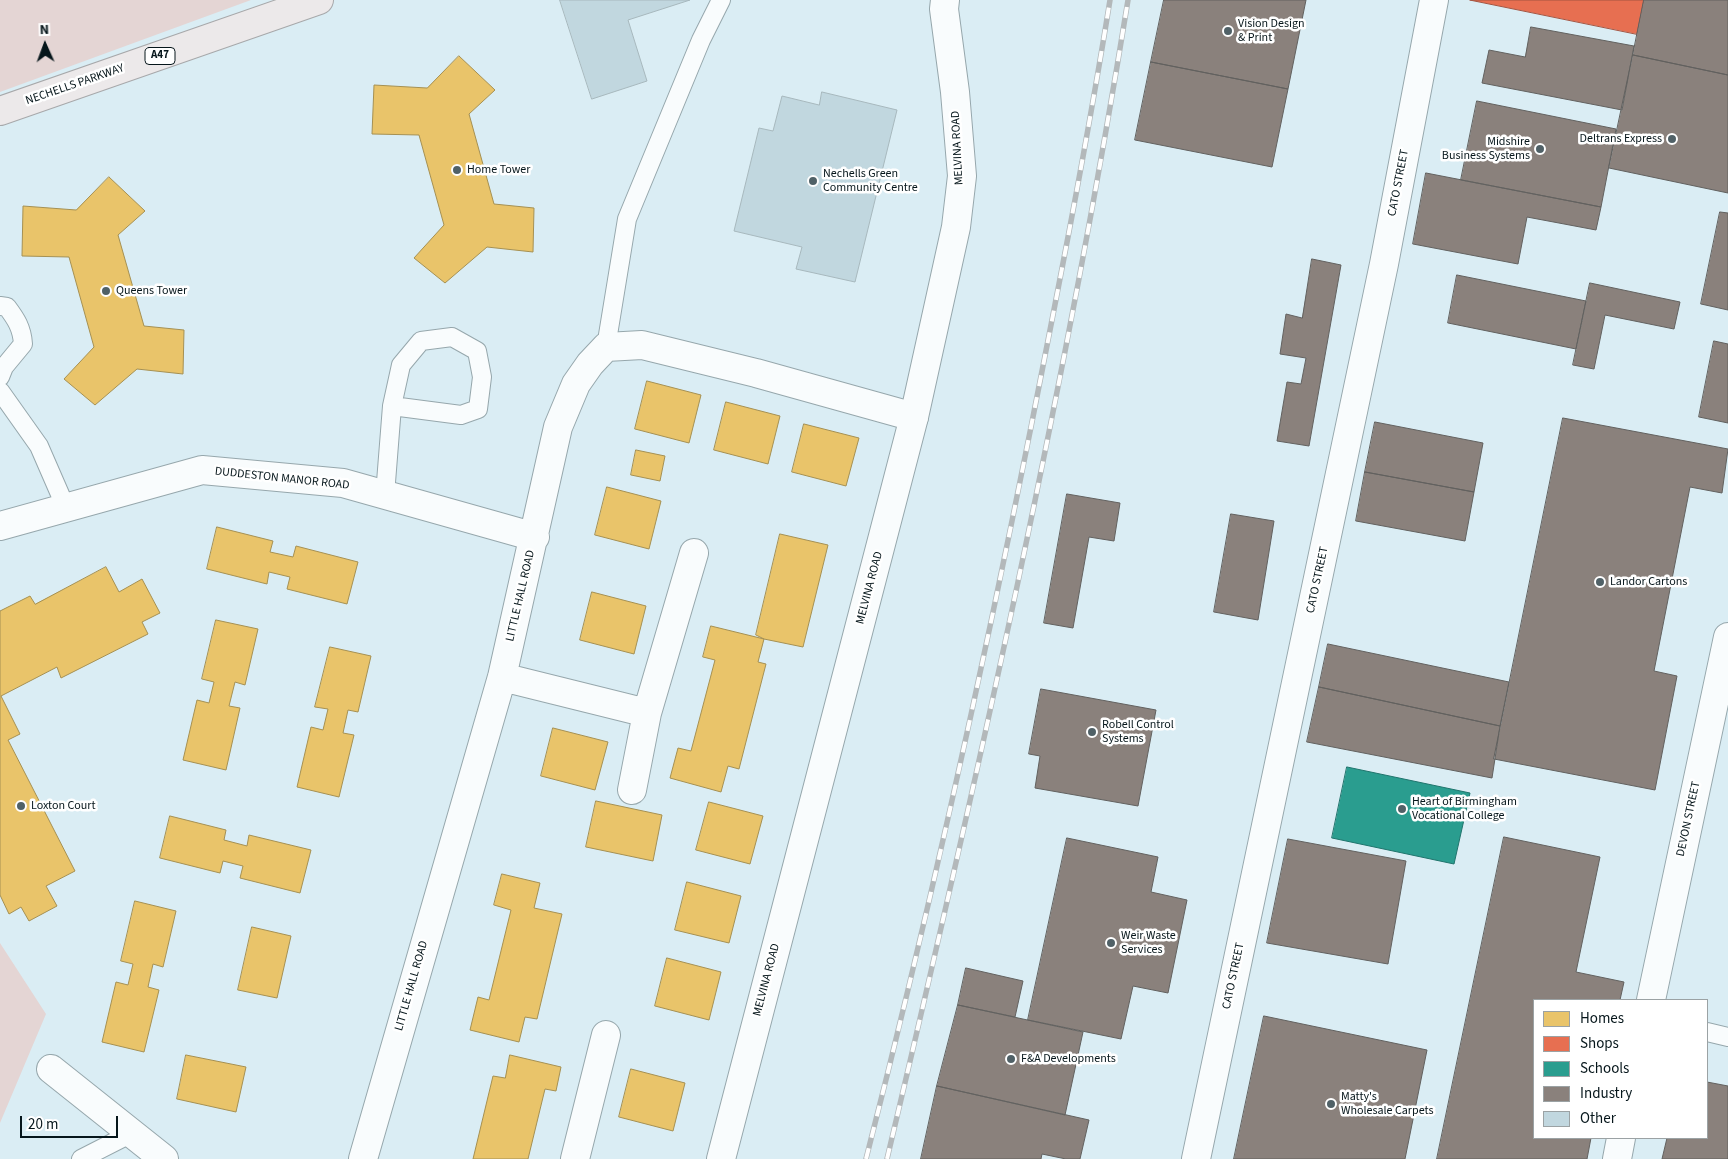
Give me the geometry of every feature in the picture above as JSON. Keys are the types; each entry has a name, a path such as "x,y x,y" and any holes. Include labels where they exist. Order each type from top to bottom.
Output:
{"main road":[{"name":"NECHELLS PARKWAY","path":"0,111 319,0"}],"street":[{"name":"CATO STREET","path":"1196,1159 1384,264 1434,0"},
{"name":"MELVINA ROAD","path":"720,1159 914,417 956,227 962,176 955,92 942,3"},
{"path":"606,347 642,344 756,372 914,417"},
{"name":"LITTLE HALL ROAD","path":"363,1159 502,677 535,538 558,427 576,384 590,364 606,347"},
{"name":"DUDDESTON MANOR ROAD","path":"0,526 202,470 343,483 535,538"},
{"path":"632,790 647,713 694,553"},
{"name":"DEVON STREET","path":"1651,999 1728,638"},
{"path":"502,677 647,713"},
{"path":"575,1159 606,1035"},
{"path":"51,1069 164,1159"},
{"path":"1617,1159 1621,1139"}],"lane":[{"path":"606,347 627,219 701,40 722,0"},
{"path":"0,306 7,307 18,322 23,344 4,367 0,377"},
{"path":"385,495 392,406 401,365 421,341 452,337 477,351 482,377 478,409 461,415 392,406"},
{"path":"0,392 39,446 66,508"},
{"path":"1708,1032 1728,1037"},
{"path":"81,1159 132,1133"}],"shaded area":[{"path":"0,0 251,0 0,92"},
{"path":"0,943 46,1014 0,1123"}],"building: Homes":[{"name":"Home Tower","path":"459,56 495,90 469,114 494,204 534,208 533,252 487,247 445,283 414,258 444,225 419,135 372,134 374,85 427,88"},
{"name":"Queens Tower","path":"109,177 145,211 118,235 144,326 184,330 183,374 137,369 95,405 64,379 94,347 69,257 22,256 23,206 76,210"},
{"path":"647,381 701,395 689,443 635,429"},
{"path":"726,402 780,416 768,464 714,450"},
{"path":"804,424 859,438 846,486 792,472"},
{"path":"636,450 665,456 660,481 631,475"},
{"path":"607,487 661,501 649,549 595,535"},
{"path":"217,527 273,541 270,552 293,557 296,546 358,562 347,604 287,589 290,577 269,572 267,584 207,569"},
{"path":"780,534 828,545 803,647 764,639 756,635"},
{"name":"Loxton Court","path":"106,567 119,592 142,579 160,613 142,622 148,634 61,678 57,667 1,696 20,734 8,740 75,871 46,886 57,906 29,921 21,907 9,914 0,895 0,611 30,596 35,604"},
{"path":"592,592 646,606 634,654 580,640"},
{"path":"216,620 258,629 245,685 235,682 229,706 240,708 226,770 183,760 197,700 209,703 214,682 202,679"},
{"path":"711,626 764,639 758,662 766,664 739,769 728,766 721,792 670,778 678,748 691,751 715,660 703,657"},
{"path":"330,647 371,656 358,712 348,710 343,733 354,735 339,797 297,787 311,727 323,730 328,709 315,707"},
{"path":"553,728 608,742 595,790 541,776"},
{"path":"596,801 662,815 653,861 586,847"},
{"path":"709,802 763,816 750,864 696,850"},
{"path":"170,816 226,830 224,840 247,846 249,835 311,850 300,893 240,878 243,866 223,861 220,873 160,858"},
{"path":"502,874 540,883 534,908 562,914 537,1019 525,1017 519,1042 470,1030 478,997 489,1000 511,910 494,905"},
{"path":"687,882 741,896 729,943 675,930"},
{"path":"135,901 176,911 163,967 153,964 148,987 159,990 144,1052 102,1042 116,982 128,985 133,964 121,961"},
{"path":"252,927 291,936 277,998 238,990"},
{"path":"667,958 721,972 709,1020 655,1006"},
{"path":"186,1055 246,1067 236,1112 177,1099"},
{"path":"510,1055 561,1067 556,1091 545,1089 528,1159 473,1159 493,1076 505,1078"},
{"path":"631,1069 685,1083 673,1131 619,1117"}],"building: Shops":[{"path":"1470,0 1644,0 1637,34"}],"building: Schools":[{"name":"Heart of Birmingham Vocational College","path":"1347,767 1470,793 1454,864 1332,838"}],"building: Industry":[{"name":"Vision Design & Print","path":"1164,0 1306,0 1288,89 1151,62"},
{"path":"1644,0 1728,0 1728,75 1633,55"},
{"path":"1531,27 1634,46 1622,110 1482,83 1489,50 1525,57"},
{"name":"Deltrans Express","path":"1633,55 1728,75 1728,193 1609,168"},
{"path":"1151,62 1288,89 1272,167 1135,140"},
{"name":"Midshire Business Systems","path":"1477,101 1616,129 1601,207 1461,180"},
{"path":"1426,173 1601,207 1596,230 1527,217 1518,264 1413,244"},
{"path":"1720,212 1728,213 1728,310 1701,304"},
{"path":"1312,259 1341,265 1309,446 1277,441 1287,382 1301,384 1306,358 1280,354 1286,314 1302,318"},
{"path":"1457,275 1586,301 1576,349 1448,323"},
{"path":"1590,283 1680,302 1674,329 1605,315 1594,369 1573,365"},
{"path":"1714,341 1728,344 1728,423 1699,417"},
{"name":"Landor Cartons","path":"1563,418 1728,449 1722,493 1690,487 1654,671 1677,676 1655,790 1494,759"},
{"path":"1375,422 1483,443 1474,492 1365,472"},
{"path":"1365,472 1474,492 1465,541 1356,521"},
{"path":"1067,494 1120,503 1114,541 1089,537 1073,628 1044,623"},
{"path":"1231,514 1274,521 1258,620 1214,612"},
{"path":"1328,644 1509,682 1500,726 1319,687"},
{"path":"1319,687 1500,726 1492,778 1307,742"},
{"name":"Robell Control Systems","path":"1041,689 1156,710 1138,806 1035,788 1040,756 1029,754"},
{"path":"1504,837 1600,857 1576,972 1624,982 1620,999 1533,999 1533,1139 1591,1139 1587,1159 1437,1159"},
{"name":"Weir Waste Services","path":"1067,838 1158,857 1151,892 1187,900 1168,993 1133,986 1121,1039 1028,1020"},
{"path":"1288,839 1406,861 1388,964 1267,943"},
{"path":"966,968 1023,981 1015,1017 958,1005"},
{"name":"F&A Developments","path":"958,1005 1083,1032 1065,1115 937,1086"},
{"name":"Matty's Wholesale Carpets","path":"1264,1016 1427,1050 1405,1159 1234,1159"},
{"path":"1708,1082 1728,1086 1728,1159 1662,1159 1667,1139 1708,1139"},
{"path":"937,1086 1089,1120 1080,1159 1066,1159 1042,1154 1041,1159 921,1159"}],"building: Other":[{"path":"560,0 690,0 628,20 647,81 592,99"},
{"name":"Nechells Green Community Centre","path":"822,92 897,110 855,282 796,269 802,247 734,231 759,128 773,131 782,96 819,105"}],"railway":[{"path":"866,1159 933,886 993,611 1062,267 1110,0"},
{"path":"887,1159 987,726 1018,582 1077,292 1128,0"}],"place":[{"name":"Vision Design & Print","path":"1228,31"},
{"name":"Deltrans Express","path":"1672,139"},
{"name":"Midshire Business Systems","path":"1540,149"},
{"name":"Home Tower","path":"457,170"},
{"name":"Nechells Green Community Centre","path":"813,181"},
{"name":"Queens Tower","path":"106,291"},
{"name":"Landor Cartons","path":"1600,582"},
{"name":"Robell Control Systems","path":"1092,732"},
{"name":"Loxton Court","path":"21,806"},
{"name":"Heart of Birmingham Vocational College","path":"1402,809"},
{"name":"Weir Waste Services","path":"1111,943"},
{"name":"F&A Developments","path":"1011,1059"},
{"name":"Matty's Wholesale Carpets","path":"1331,1104"}]}
